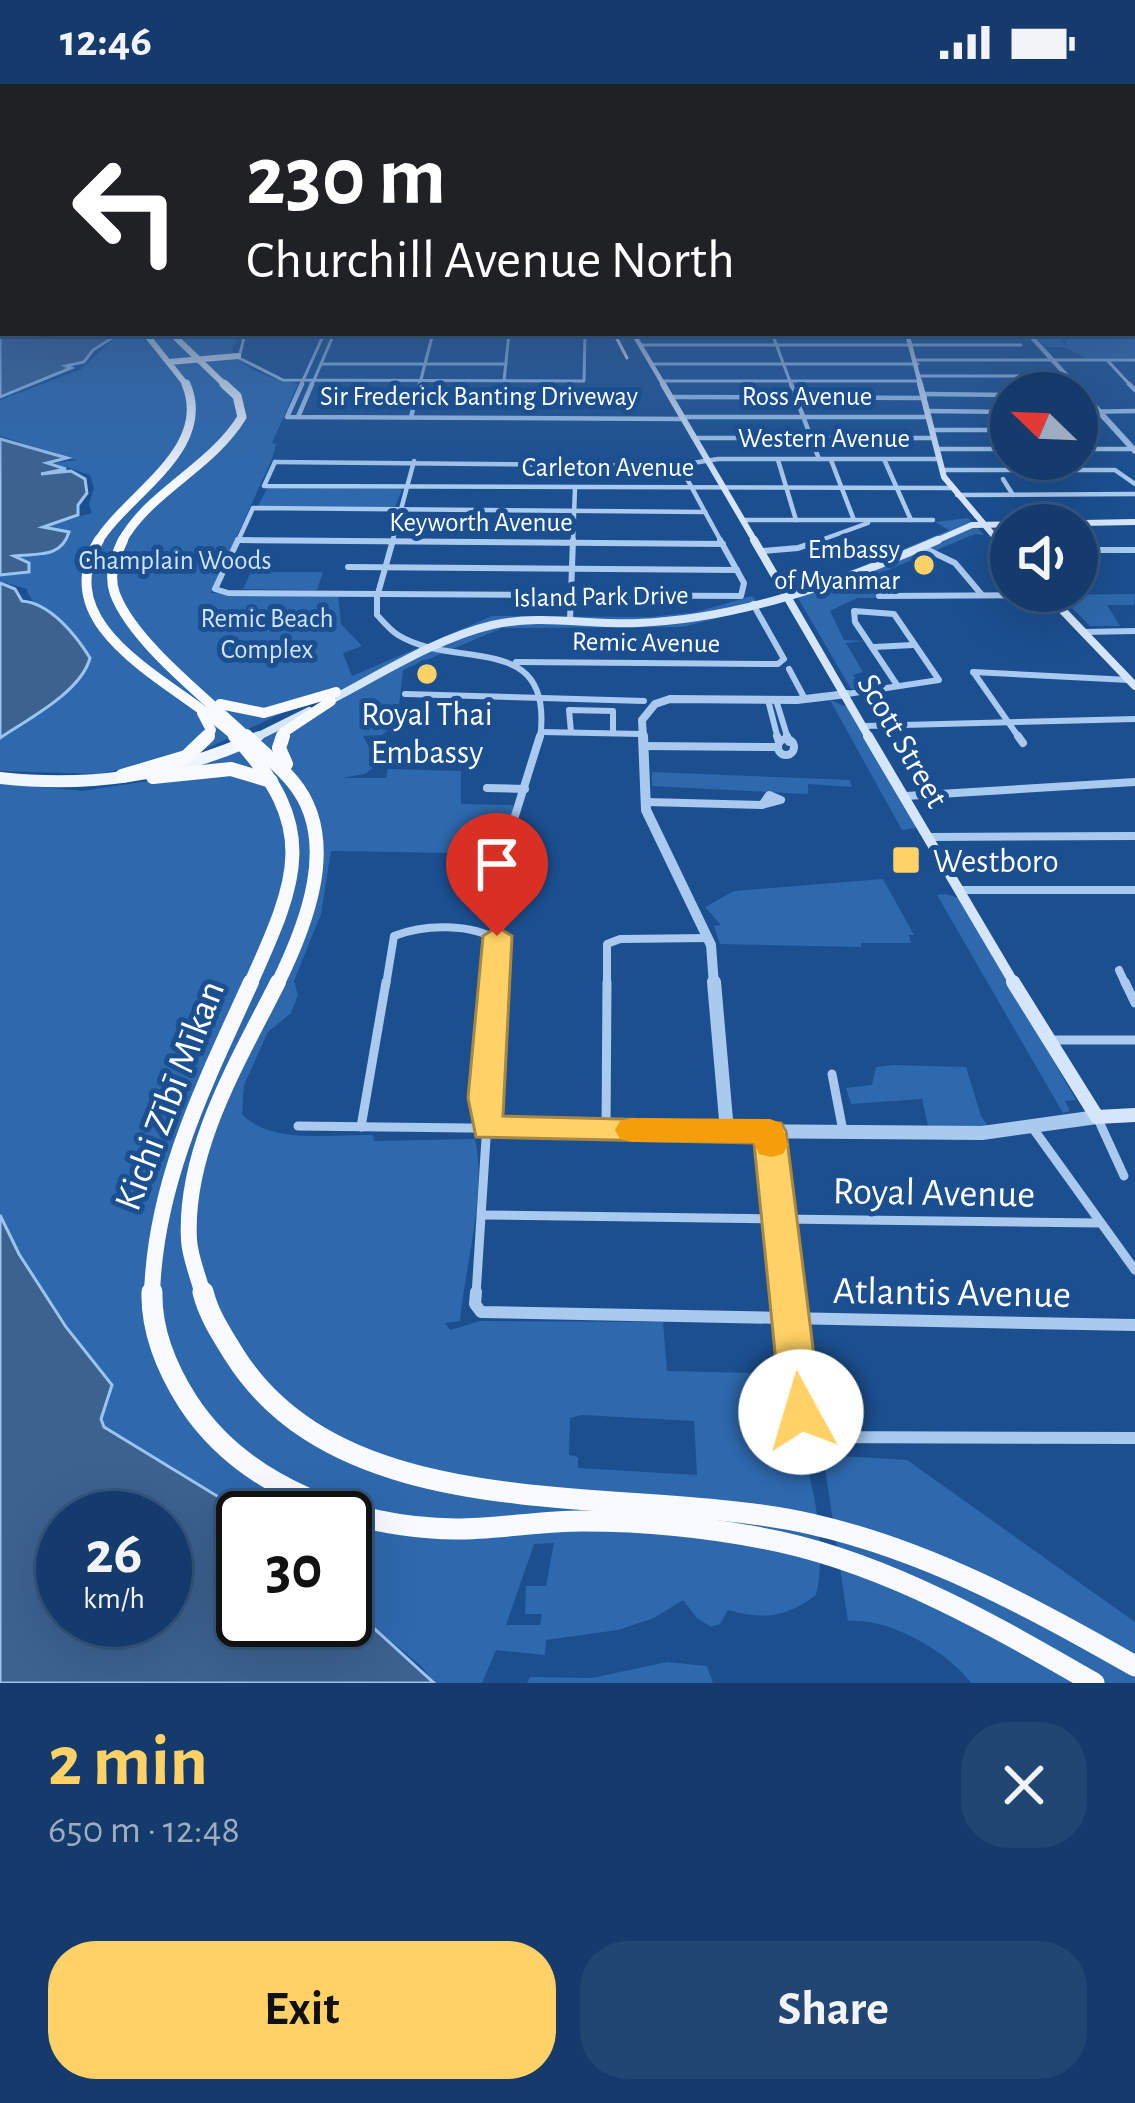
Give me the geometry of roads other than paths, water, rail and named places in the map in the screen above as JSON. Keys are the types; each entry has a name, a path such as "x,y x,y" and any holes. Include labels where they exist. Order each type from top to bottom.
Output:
{"highway":[{"name":"Kichi Zībī Mīkan","path":"147,336 188,386 193,413 179,446 95,544 86,564 84,593 92,617 107,635 244,739"},
{"name":"Kichi Zībī Mīkan","path":"174,336 237,396 242,417 229,439 124,536 113,562 112,585 130,621 311,810 318,835 316,888 210,1123 189,1196 187,1233 193,1272 229,1350 264,1392 303,1423 360,1457 414,1477 508,1495 698,1505 823,1527 974,1580 1135,1666"},
{"path":"204,365 206,359 222,356"},
{"path":"169,362 238,356"},
{"path":"122,776 184,757 209,738 209,722 178,688"},
{"path":"199,688 225,707 251,714 336,695"},
{"path":"289,788 281,736 296,720 336,695"},
{"path":"153,777 239,769 289,788"},
{"name":"Kichi Zībī Mīkan","path":"289,788 295,845 288,892 170,1169 150,1240 149,1305 155,1333 184,1400 214,1435 259,1472 312,1501 353,1515 457,1529 567,1521 644,1524 739,1534 826,1554 929,1592 1094,1683"}],"main road":[{"name":"Scott Street","path":"635,336 1097,1117"},
{"path":"908,336 942,470 953,492 990,533"},
{"name":"Island Park Drive","path":"1098,522 1135,522"},
{"name":"Island Park Drive","path":"17,780 73,786 153,777 496,624 668,622 714,615 848,579 954,533 990,524"},
{"path":"1065,612 1133,682"},
{"name":"Island Park Drive","path":"17,780 122,776 177,764 244,739"},
{"path":"0,778 17,780"},
{"path":"1097,1117 1135,1115"}],"street":[{"path":"244,336 238,356 276,379 584,381 581,336"},
{"path":"303,381 321,336"},
{"path":"298,417 333,336"},
{"path":"411,417 432,336"},
{"path":"504,381 509,336"},
{"path":"773,336 819,459"},
{"path":"1031,336 1134,450"},
{"path":"640,345 1021,345"},
{"path":"1107,360 1135,390"},
{"path":"651,364 1135,360"},
{"path":"321,364 506,364"},
{"path":"661,381 990,377"},
{"name":"Sir Frederick Banting Driveway","path":"303,381 287,417 684,417"},
{"path":"672,398 990,394"},
{"path":"1099,411 1135,411"},
{"name":"Ross Avenue","path":"684,417 990,413"},
{"path":"696,438 990,431"},
{"path":"937,448 990,449"},
{"path":"1098,449 1134,450"},
{"path":"830,459 854,520"},
{"path":"884,459 911,520"},
{"name":"Western Avenue","path":"264,486 275,462 682,464 939,459"},
{"path":"778,460 796,520"},
{"path":"378,594 414,462"},
{"path":"682,464 737,570 744,593 735,597 216,592 254,508 706,512"},
{"path":"942,470 990,470"},
{"path":"1098,470 1115,470 1135,484"},
{"path":"1004,480 1013,495"},
{"name":"Carleton Avenue","path":"264,486 897,488 1013,495 1135,494"},
{"path":"570,620 574,488"},
{"path":"744,520 933,520"},
{"path":"763,551 799,548 875,520"},
{"name":"Keyworth Avenue","path":"238,541 723,544"},
{"path":"924,548 955,563 984,596"},
{"path":"1098,550 1135,550"},
{"path":"348,567 737,570"},
{"name":"Remic Avenue","path":"378,594 376,612 385,625 406,639 514,662 781,662 755,602"},
{"path":"880,596 990,596"},
{"path":"727,1131 709,938 645,802 642,740 646,712 665,700 809,699 939,682 892,613 854,611 853,617 897,685"},
{"path":"1084,632 1135,632"},
{"path":"872,647 913,644"},
{"path":"514,662 533,677 541,696 541,732 514,819 519,833"},
{"path":"789,669 809,699"},
{"path":"1023,743 973,671 1133,682"},
{"path":"405,694 644,701"},
{"path":"772,700 781,744"},
{"path":"772,700 781,744"},
{"path":"571,732 569,710 613,711 613,733"},
{"path":"865,726 1135,719"},
{"path":"541,732 781,744"},
{"path":"906,796 1135,782"},
{"path":"487,788 525,789"},
{"path":"645,802 762,805"},
{"path":"929,837 1135,836"},
{"path":"960,890 1135,890"},
{"path":"361,1127 394,936 410,929 495,934 499,943 484,1098 488,1129 482,1215"},
{"path":"606,1130 607,944 620,939 709,938"},
{"path":"1119,970 1135,1004"},
{"path":"1050,1040 1135,1040"},
{"path":"832,1074 842,1131"},
{"path":"298,1126 974,1133 1097,1117"},
{"name":"Scott Street","path":"1097,1117 1124,1176"},
{"path":"1032,1126 1135,1270"},
{"path":"770,1131 801,1412 811,1437 1135,1438"},
{"name":"Royal Avenue","path":"482,1215 1098,1223"},
{"name":"Atlantis Avenue","path":"482,1215 475,1304 482,1312 1135,1324"}],"tram line":[{"path":"616,336 627,358"}],"place":[{"name":"Embassy of Myanmar","path":"924,565"},
{"name":"Royal Thai Embassy","path":"427,674"},
{"name":"Westboro","path":"906,860"}],"park label":[{"name":"Champlain Woods","path":"175,560"},
{"name":"Remic Beach Complex","path":"267,634"}]}
